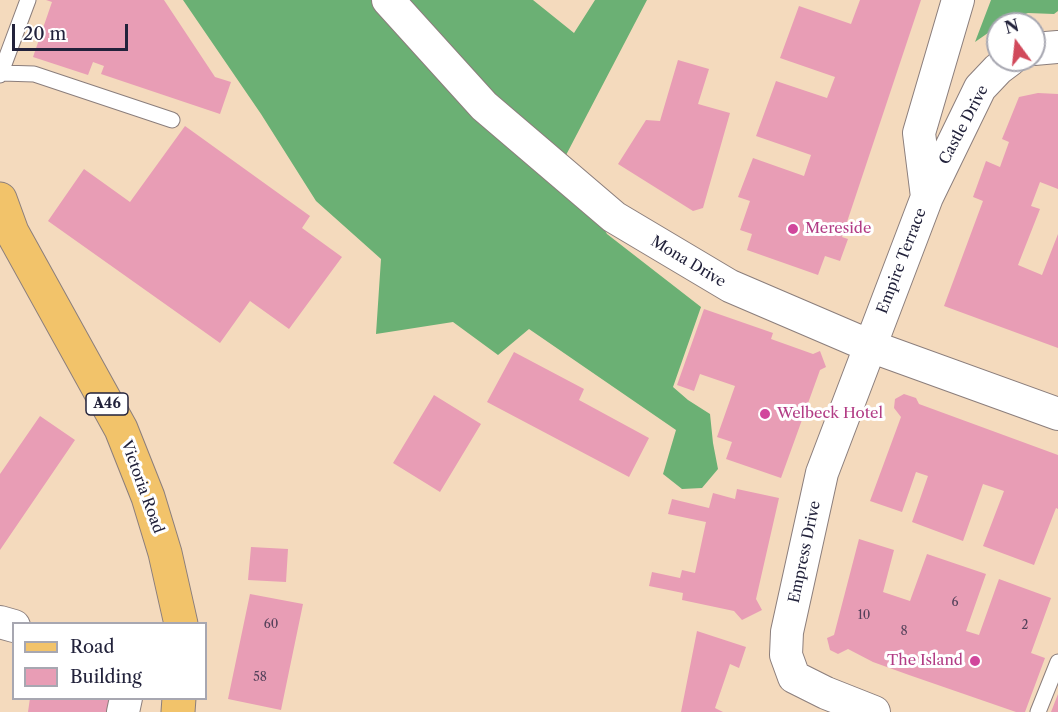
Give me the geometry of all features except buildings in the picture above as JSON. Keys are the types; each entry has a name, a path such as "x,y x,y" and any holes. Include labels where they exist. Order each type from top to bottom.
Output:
{"main road":[{"name":"Victoria Road","path":"0,199 6,237 121,429 148,497 165,553 180,622"}],"street":[{"name":"Mona Drive","path":"388,0 484,106 614,217 730,286 870,346 1058,414"},
{"name":"Empire Terrace","path":"870,346 927,197 919,133 958,0"},
{"name":"Castle Drive","path":"927,197 980,88 995,72"},
{"name":"Empress Drive","path":"870,346 822,473 787,632 786,655 794,677 826,693 874,712"}],"lane":[{"path":"28,0 1,74 34,74 172,120"},
{"path":"1038,712 1058,662"}],"green space":[{"path":"183,0 533,0 574,33 595,0 647,0 565,157 607,234 701,307 673,387 710,414 718,469 702,488 682,489 663,474 676,430 529,329 498,355 453,322 376,334 381,259 316,201 261,114"},
{"path":"991,0 1058,0 1058,11 1054,14 986,12"},
{"path":"986,13 986,34 975,42"}],"place":[{"name":"Mereside","path":"793,229"},
{"name":"Welbeck Hotel","path":"765,414"},
{"name":"The Island","path":"975,661"}]}
